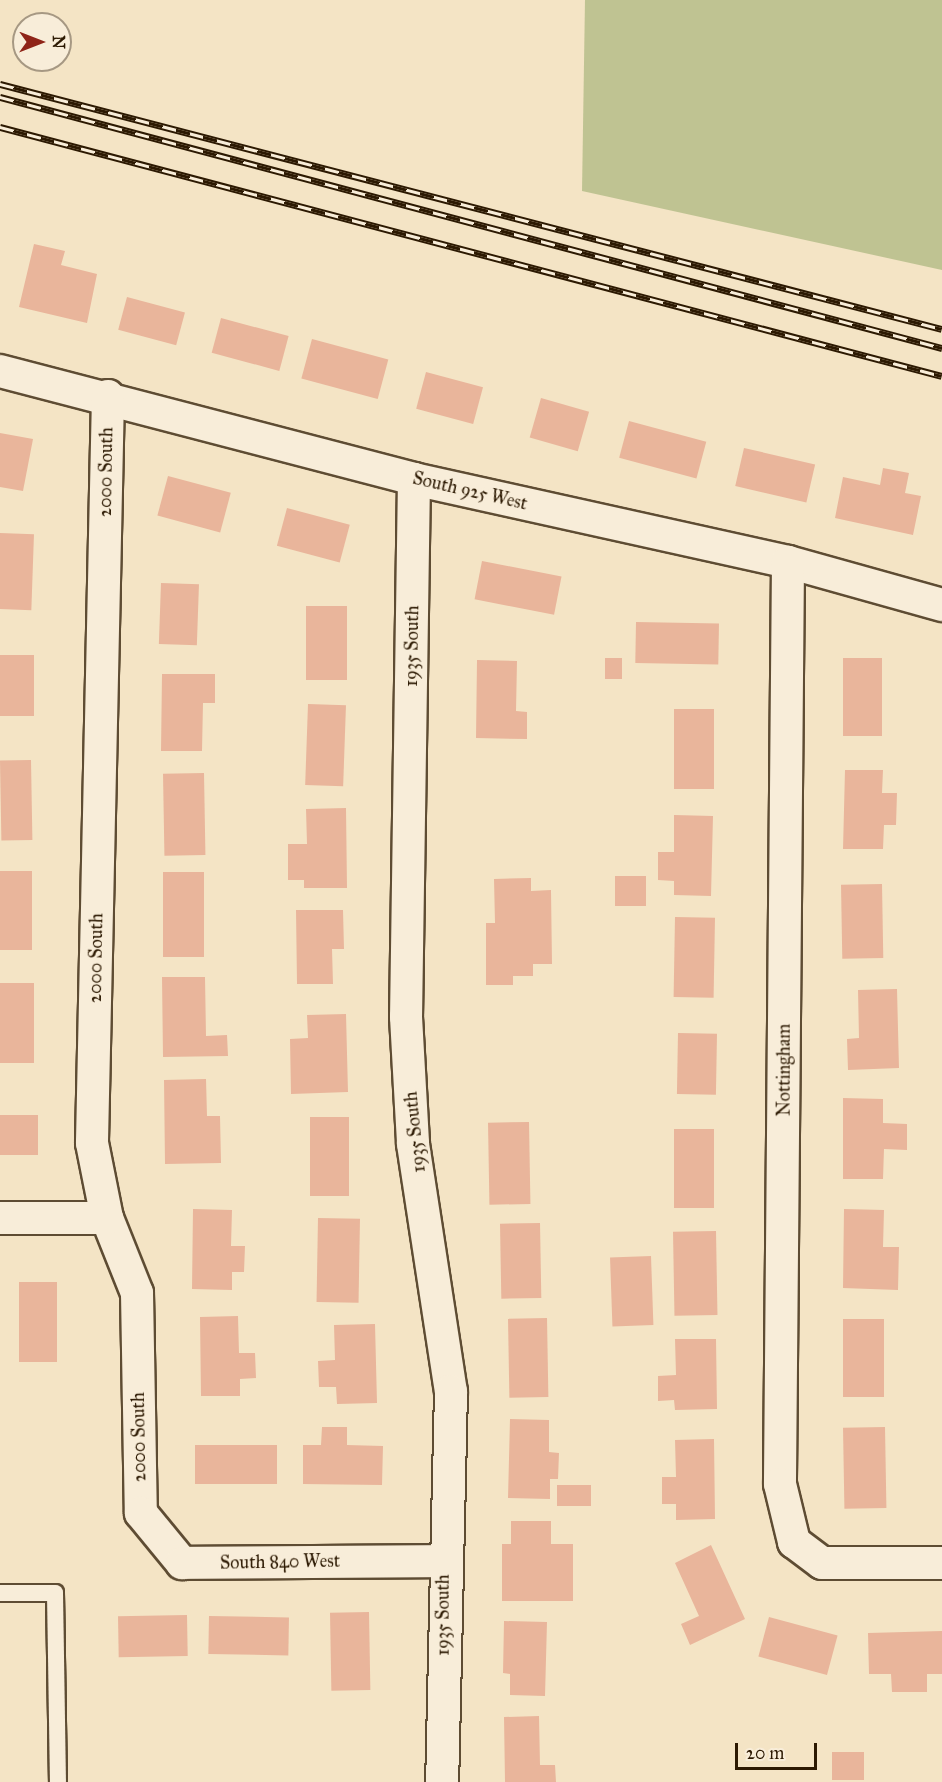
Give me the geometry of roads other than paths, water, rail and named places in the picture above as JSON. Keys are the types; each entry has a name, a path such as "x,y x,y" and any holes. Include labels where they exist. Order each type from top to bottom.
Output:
{"street":[{"name":"South 925 West","path":"0,371 108,396 414,479 788,562 942,605"},
{"name":"2000 South","path":"108,396 92,1143 107,1218 137,1293 141,1513"},
{"name":"1935 South","path":"414,479 406,1017 413,1144 451,1391 443,1561 442,1782"},
{"name":"Nottingham","path":"788,562 780,1484 794,1542 822,1563 942,1563"},
{"path":"0,1218 107,1218"},
{"name":"South 840 West","path":"141,1513 182,1563 443,1561"}],"lane":[{"path":"0,1593 55,1593 58,1782"}],"railway":[{"path":"0,84 942,329"},
{"path":"0,97 942,348"},
{"path":"0,127 942,376"}]}
